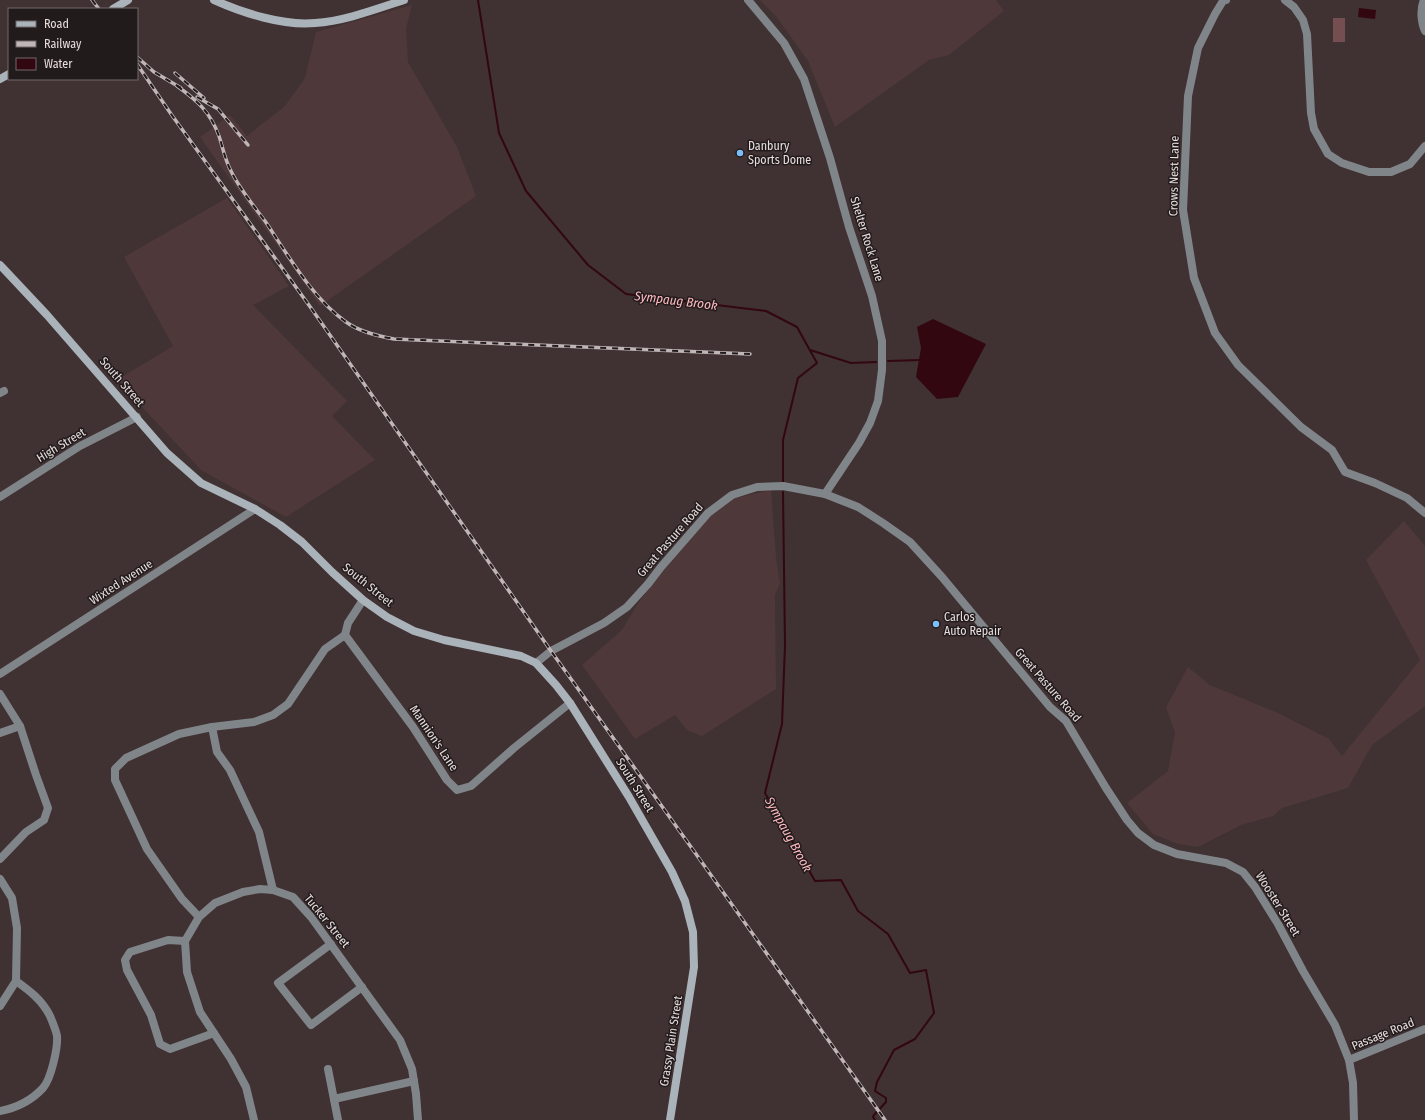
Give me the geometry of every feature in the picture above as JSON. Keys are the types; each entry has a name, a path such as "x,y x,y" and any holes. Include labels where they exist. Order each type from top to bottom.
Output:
{"main road":[{"path":"115,8 128,0"},
{"path":"214,0 232,8 271,18 307,24 337,19 404,0"},
{"name":"South Street","path":"0,265 43,310 167,453 200,483 255,509 280,525 302,542 363,600 387,617 414,631 444,640 521,656 536,663 570,703 635,808 672,872 685,901 693,932 694,967"},
{"name":"Grassy Plain Street","path":"670,1120 694,967"}],"street":[{"name":"Shelter Rock Lane","path":"748,0 784,43 804,79 872,296 882,341 882,370 878,401 870,423 859,443 825,494"},
{"name":"Crows Nest Lane","path":"1226,0 1223,1 1215,14 1198,48 1188,96 1183,210 1194,278 1215,332 1238,365 1301,428 1332,450 1345,472 1375,483 1407,498 1425,513"},
{"path":"1285,0 1294,8 1303,20 1307,34 1312,118 1314,129 1328,154 1342,163 1368,172 1391,172 1410,164 1425,146"},
{"path":"1424,0 1422,4 1422,24 1425,31"},
{"name":"High Street","path":"0,497 80,446 137,417"},
{"name":"Great Pasture Road","path":"536,663 551,651 604,623 627,607 708,513 732,495 757,487 783,486 825,494 858,507 884,522 910,542 942,577 1040,696 1066,721 1087,753"},
{"name":"Wixted Avenue","path":"0,674 255,509"},
{"path":"199,917 182,899 147,849 116,780 114,769 126,758 179,734 212,727 254,722 273,715 288,704 325,649 345,635 348,623 363,600"},
{"name":"Mannion's Lane","path":"345,635 412,727 447,780 457,790 471,786 514,748 570,703"},
{"path":"0,694 20,726 48,808 44,820 26,832 0,859"},
{"path":"0,733 20,726"},
{"path":"212,727 217,752 230,770 259,832 273,890"},
{"name":"Wooster Street","path":"1087,753 1106,788 1127,820 1138,833 1154,845 1177,854 1226,863 1243,872 1255,887 1278,924 1303,971 1334,1023 1349,1060 1353,1084 1354,1120"},
{"path":"0,880 12,898 17,928 16,981 0,1006"},
{"name":"Tucker Street","path":"185,941 199,917 215,903 243,892 260,889 273,890 293,897 312,917 400,1040 412,1069 418,1120"},
{"path":"214,1033 170,1049 160,1044 151,1015 127,970 125,960 130,952 168,940 185,941 187,972 200,1012 214,1033 231,1059 246,1087 254,1120"},
{"path":"331,944 278,983 311,1025 362,987"},
{"path":"0,1111 26,1102 44,1088 54,1065 57,1036 50,1015 37,997 16,981"},
{"name":"Passage Road","path":"1349,1060 1425,1029"},
{"path":"328,1069 338,1120"},
{"path":"334,1099 414,1081"}],"shaded area":[{"path":"760,0 996,0 1004,11 949,55 929,60 835,127 808,61 776,16"},
{"path":"412,5 406,29 408,62 457,147 476,196 320,306 200,137 230,115 247,136 285,106 305,78 316,32"},
{"path":"1333,18 1345,18 1345,42 1333,42"},
{"path":"227,198 289,286 253,305 347,401 332,416 375,460 286,517 201,470 117,380 173,346 124,257"},
{"path":"771,490 776,557 780,583 775,595 776,689 702,736 687,730 675,715 635,739 582,665 622,630 638,603 707,516 727,500"},
{"path":"1404,521 1425,546 1425,706 1372,745 1348,788 1282,808 1273,816 1241,825 1198,847 1178,844 1153,834 1127,803 1168,771 1175,733 1166,707 1188,667 1210,685 1278,713 1329,739 1342,756 1420,660 1366,560"}],"water":[{"path":"1359,8 1376,10 1375,19 1358,17"},
{"path":"933,319 986,344 958,397 937,399 916,377 921,348 917,327"}],"waterway":[{"name":"Sympaug Brook","path":"478,0 499,133 526,191 588,265 626,294 766,311 797,327 817,363 798,378 783,440 783,482"},
{"path":"810,350 851,363 876,362"},
{"path":"888,361 920,360"},
{"name":"Sympaug Brook","path":"783,492 785,645 782,724 765,793 815,881 841,880 858,911 888,934 910,973 926,970 934,1013 915,1039 894,1050 877,1082 875,1091 886,1098 886,1102 874,1115 873,1117 875,1120"}],"railway":[{"path":"92,0 98,8"},
{"path":"138,58 154,72 181,88"},
{"path":"138,65 171,114 311,308 551,651 885,1120"},
{"path":"175,73 204,98"},
{"path":"177,86 197,102 212,120 219,136 227,163 234,177 301,275 322,301 334,312 346,322 363,331 394,339 750,354"},
{"path":"197,97 218,109 248,145"}],"place":[{"name":"Danbury Sports Dome","path":"740,153"},
{"name":"Carlos Auto Repair","path":"936,624"}]}
